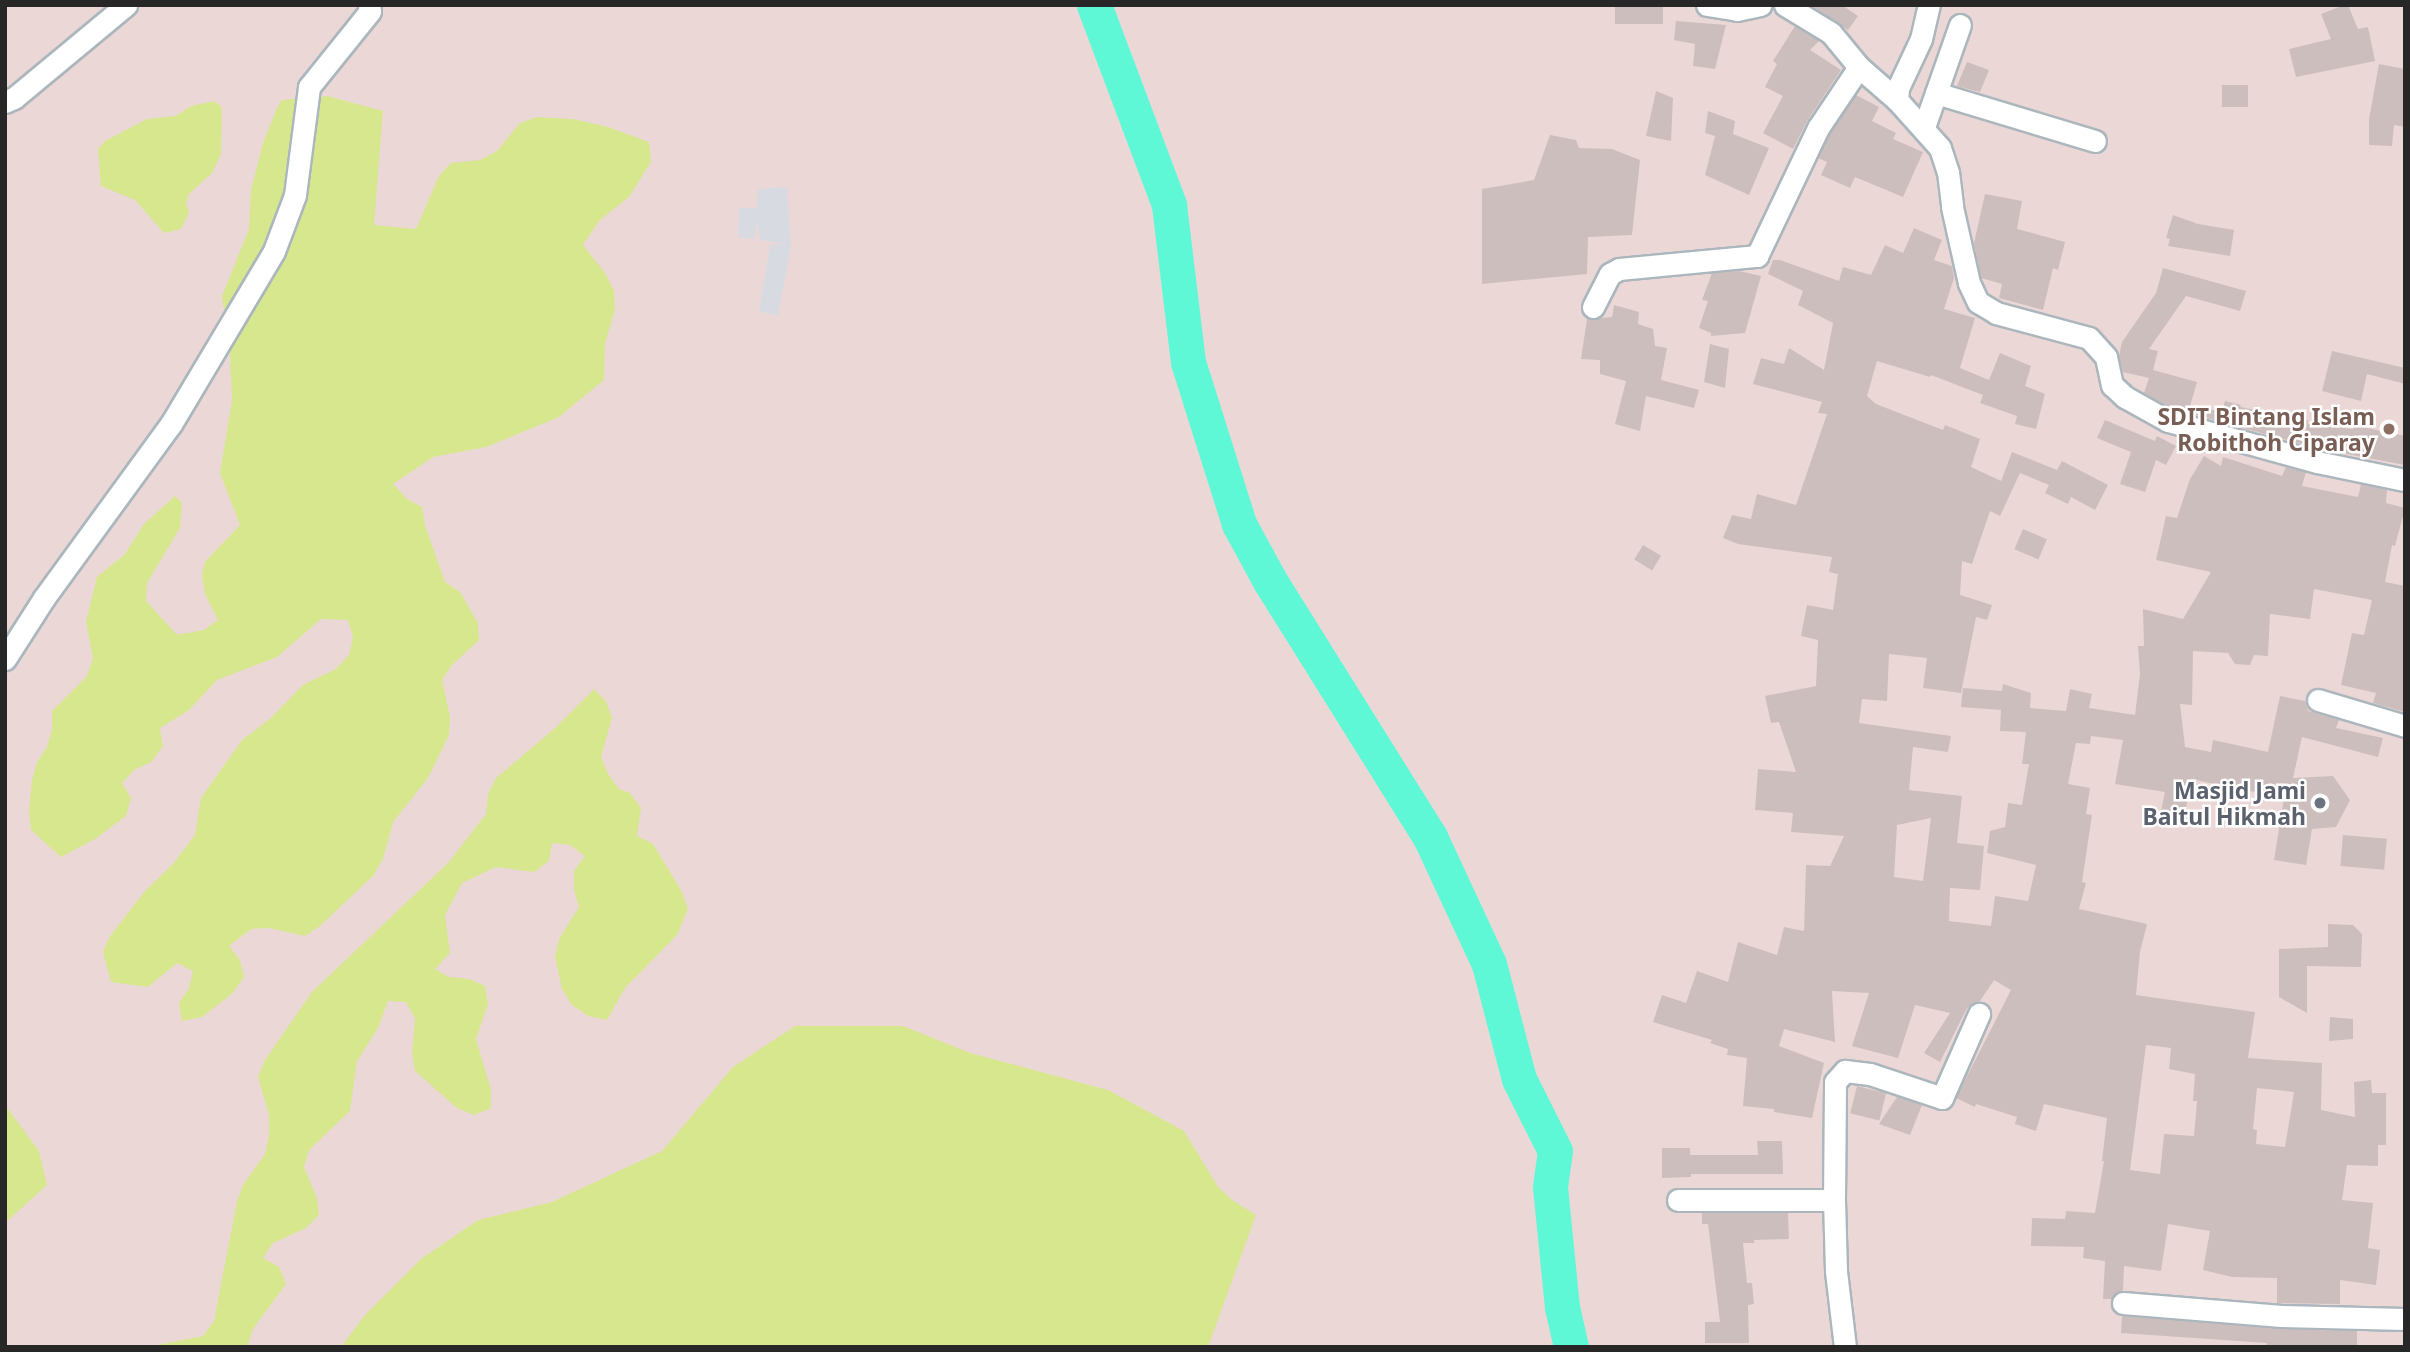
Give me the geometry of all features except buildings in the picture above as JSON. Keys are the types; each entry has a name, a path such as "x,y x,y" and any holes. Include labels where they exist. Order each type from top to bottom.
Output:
{"street":[{"path":"5,102 126,5"},
{"path":"5,659 44,598 171,424 274,251 295,195 309,87 369,11 369,5"},
{"path":"1707,5 1737,10 1760,5"},
{"path":"1786,5 1831,33 1859,67 1897,100 1940,148 1948,172 1952,206 1969,283 1978,302 1996,313 2089,338 2106,357 2112,385 2125,397 2168,421 2317,462 2405,480"},
{"path":"1897,100 1898,88 1921,39 1929,5"},
{"path":"1924,127 1960,26"},
{"path":"1592,307 1610,274 1619,269 1757,256 1818,128 1859,67"},
{"path":"1936,93 2095,141"},
{"path":"2318,700 2405,726"},
{"path":"1845,1347 1836,1271 1833,1200 1835,1082 1845,1071 1870,1074 1942,1098 1979,1014"},
{"path":"1678,1200 1833,1200"},
{"path":"2123,1303 2281,1316 2405,1319"}],"shaded area":[{"path":"787,187 791,245 778,316 759,311 770,245 785,244 760,240 757,223 754,239 738,237 739,208 757,208 758,189"}],"green space":[{"path":"327,96 383,111 374,225 416,229 439,176 451,163 480,160 497,151 520,123 537,117 573,119 608,127 649,142 651,162 629,197 600,220 583,245 605,273 614,291 615,309 605,344 604,380 559,417 486,447 433,457 393,484 407,499 422,507 425,525 445,582 460,592 478,623 479,640 452,665 442,680 450,717 449,735 428,778 393,822 383,859 373,876 320,926 305,936 269,928 251,929 229,946 240,960 244,977 233,993 202,1017 182,1021 179,1003 189,988 193,971 177,963 148,987 111,982 103,952 110,936 145,891 173,864 195,835 201,798 242,740 271,718 303,685 336,669 349,655 353,637 348,620 321,619 277,657 217,680 189,710 160,728 163,746 151,762 134,770 122,783 131,798 126,816 95,839 61,857 31,830 29,811 32,780 52,730 52,711 87,676 93,658 86,622 97,577 125,554 144,524 175,496 182,503 180,528 147,583 146,601 177,635 204,630 218,620 205,594 202,575 205,562 240,525 220,473 232,400 230,354 222,296 249,229 251,190 263,143 277,108 282,100"},
{"path":"215,101 222,108 221,154 212,173 189,194 186,203 189,212 181,229 164,233 135,200 101,186 98,149 105,141 147,119 176,116 191,106"},
{"path":"594,689 606,701 612,718 601,757 608,774 619,789 630,793 641,808 637,836 653,844 682,892 688,909 677,935 625,988 607,1020 588,1016 572,1005 562,989 555,957 559,939 579,907 574,890 574,871 585,856 570,845 552,843 549,861 534,872 496,867 462,883 445,915 450,953 435,969 449,977 469,979 485,986 488,1004 476,1039 491,1090 491,1108 474,1115 457,1108 415,1071 412,1053 415,1018 406,1002 388,1001 378,1028 357,1061 350,1111 309,1150 304,1167 317,1198 319,1215 306,1228 273,1243 263,1258 279,1267 286,1284 253,1329 247,1347 147,1347 203,1336 214,1321 237,1201 243,1185 265,1154 269,1136 269,1115 258,1077 265,1060 312,992 449,862 486,814 488,794 496,778 554,729"},
{"path":"795,1026 903,1026 970,1053 1108,1090 1184,1131 1218,1187 1232,1200 1256,1215 1208,1347 341,1347 365,1315 421,1259 478,1220 552,1202 662,1151 733,1067"},
{"path":"8,1109 39,1151 47,1185 5,1223 5,1113"}],"waterway":[{"path":"1094,5 1169,205 1188,362 1239,524 1270,581 1430,837 1489,964 1519,1079 1555,1151 1550,1187 1562,1307 1571,1347"}],"place":[{"name":"SDIT Bintang Islam Robithoh Ciparay","path":"2389,429"},
{"name":"Masjid Jami Baitul Hikmah","path":"2320,803"}]}
